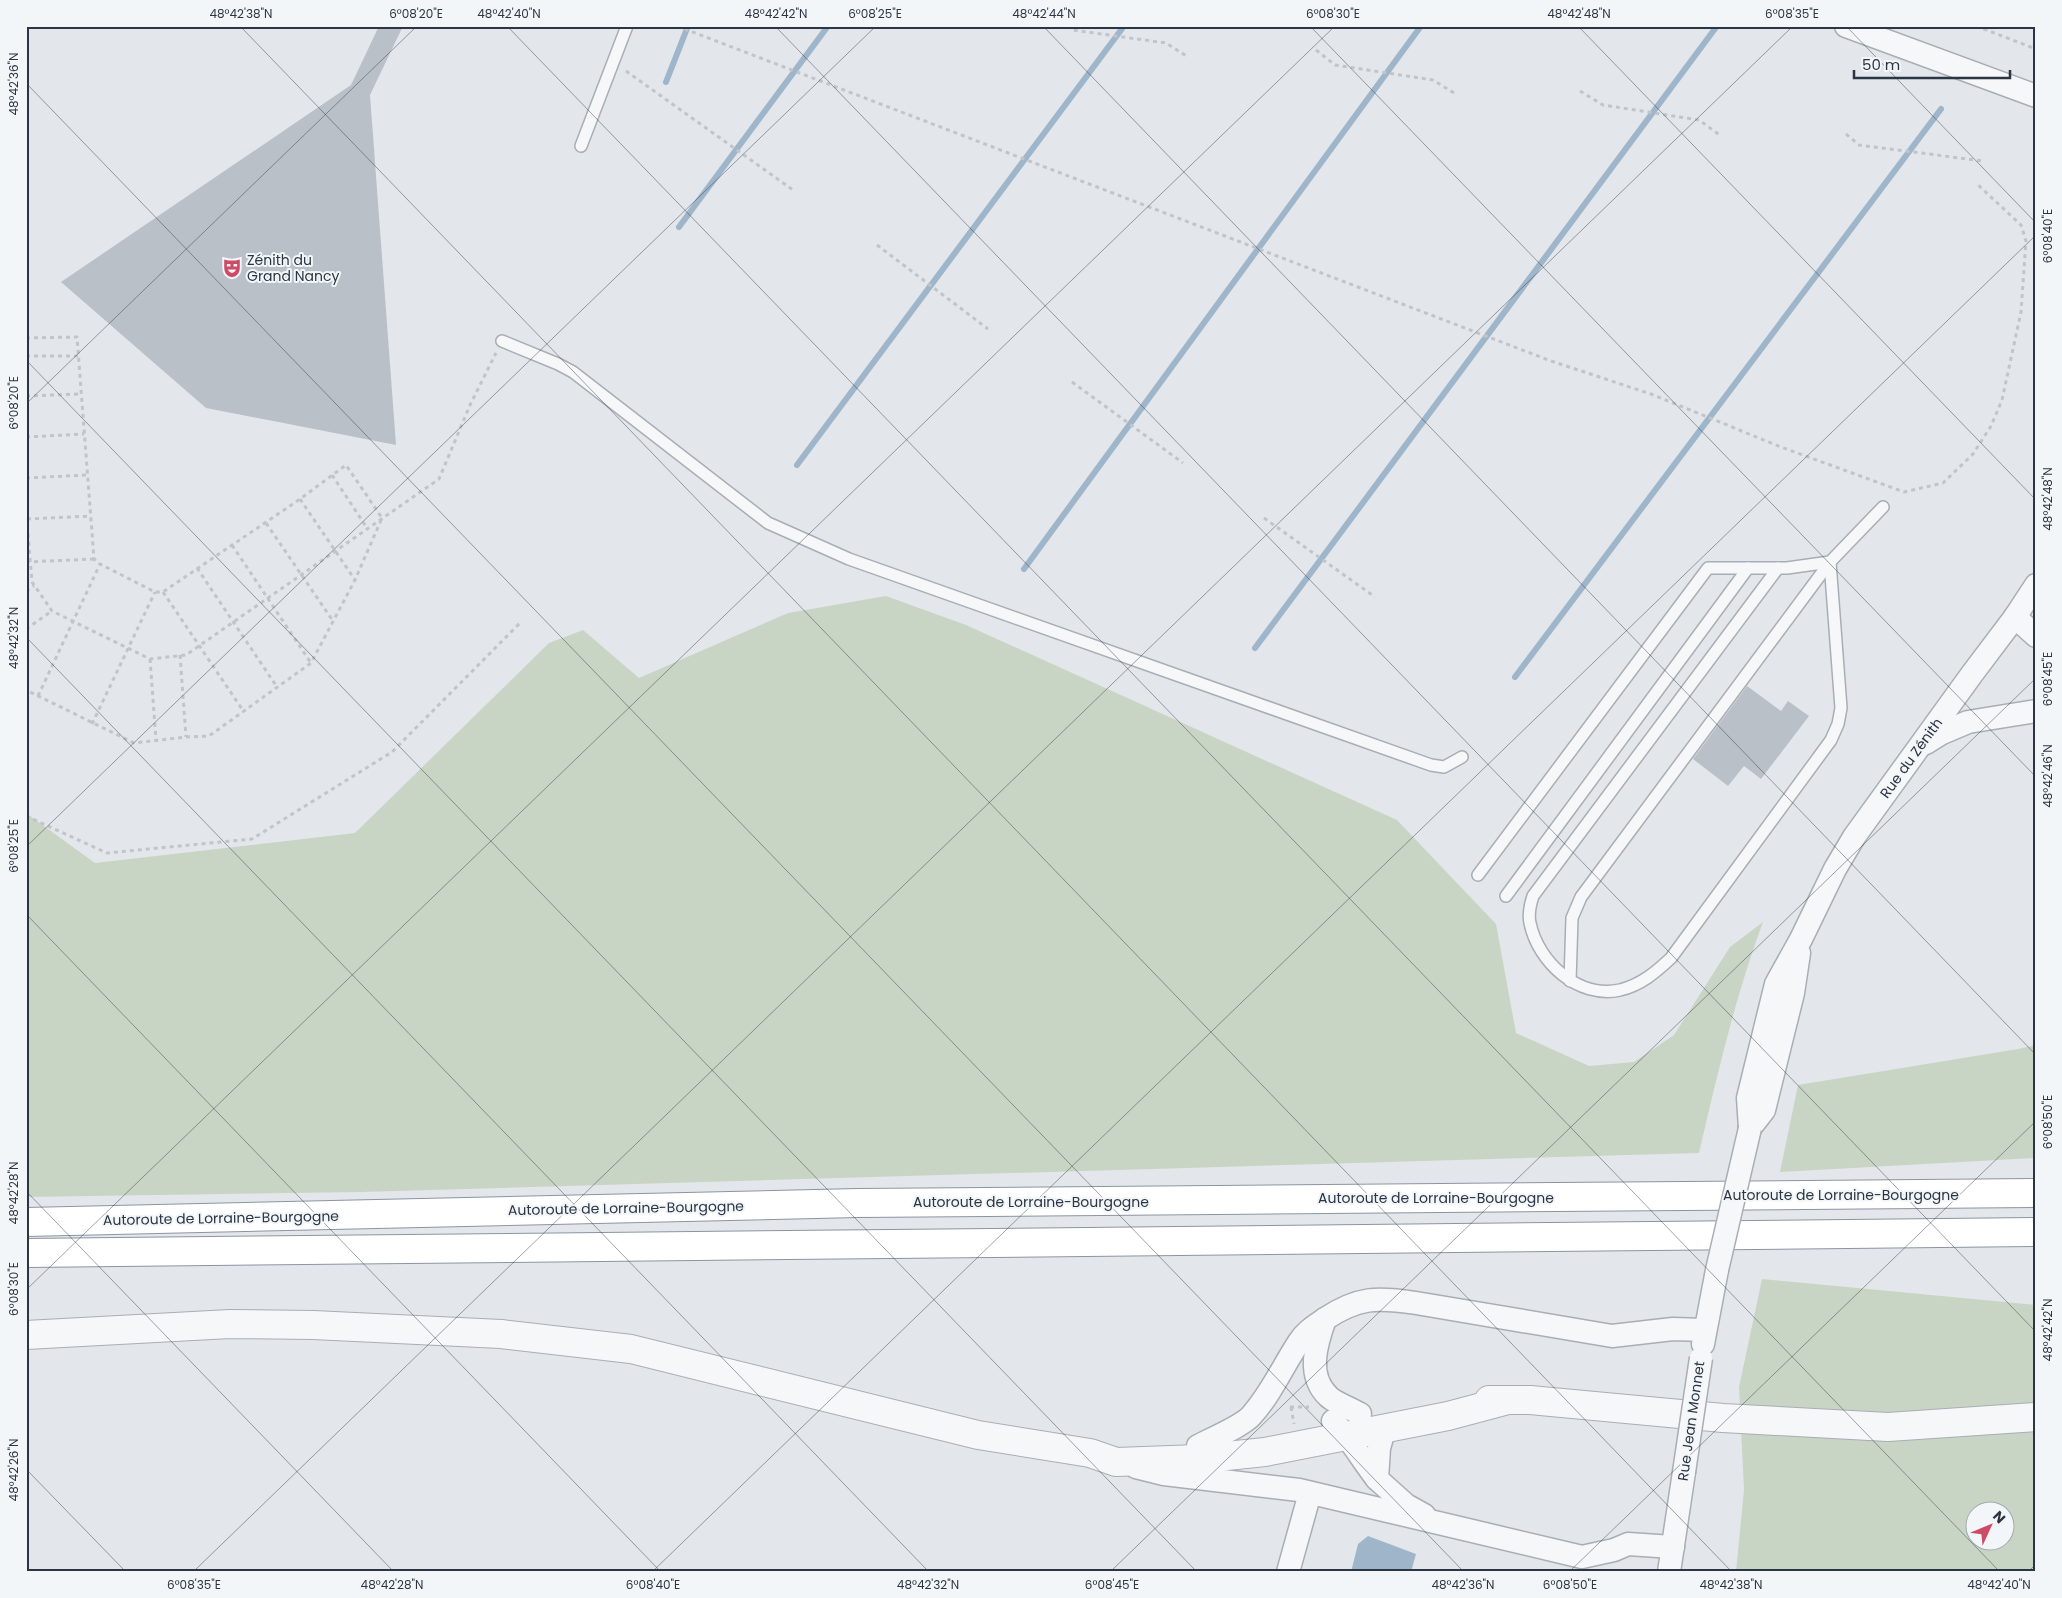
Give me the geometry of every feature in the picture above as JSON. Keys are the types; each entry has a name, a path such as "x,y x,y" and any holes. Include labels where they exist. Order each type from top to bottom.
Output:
{"highway":[{"name":"Autoroute de Lorraine-Bourgogne","path":"26,1222 858,1203 2036,1193"},
{"path":"26,1253 2036,1232"}],"street":[{"path":"1846,26 2036,96"},
{"name":"Rue du Zénith","path":"1717,1270 1750,1128 1748,1098 1776,984 1801,939 1835,869 1854,837 2015,618 2036,585"},
{"path":"2015,618 2036,636"},
{"path":"1919,748 1942,733 1968,722 2036,711"},
{"name":"Rue Jean Monnet","path":"1669,1572 1705,1330 1717,1270"},
{"path":"1198,1446 1250,1418 1263,1402 1300,1339 1310,1328 1350,1304 1362,1301 1392,1299 1612,1336 1673,1329 1705,1330"},
{"path":"1325,1320 1317,1342 1315,1367 1318,1379 1342,1417 1356,1453 1377,1479 1406,1504 1442,1525"},
{"path":"26,1335 230,1324 313,1325 510,1335 631,1349 978,1435 1090,1454 1164,1474 1310,1493 1590,1564 1628,1544 1673,1547"},
{"path":"1090,1454 1198,1446 1342,1417 1449,1400 1508,1400 1617,1407 1724,1418 1888,1427 2036,1417"},
{"path":"1116,1462 1198,1459 1265,1452 1342,1417 1385,1427 1448,1416 1508,1400"},
{"path":"1377,1479 1379,1448 1385,1427"},
{"path":"1288,1572 1310,1493"}],"lane":[{"path":"581,146 627,26"},
{"path":"502,341 573,372 768,523 849,559 1431,765 1444,767 1462,757"},
{"path":"1570,981 1572,918 1581,897 1830,562 1883,507"},
{"path":"1478,875 1708,568 1778,568 1830,562"},
{"path":"1778,568 1533,896 1529,909 1530,923 1539,946 1549,963 1570,981 1583,988 1600,992 1637,985 1655,973 1671,958 1831,740 1838,724 1841,708 1830,562"},
{"path":"1506,896 1748,568"}],"path":[{"path":"677,26 1551,361 1651,394 1781,447 1904,492 1943,483 1973,454 1991,426 2002,400 2021,312 2026,241 2021,225 1977,184"},
{"path":"1067,26 1073,30 1166,43 1188,56"},
{"path":"1976,26 2036,49"},
{"path":"1316,50 1336,65 1433,80 1454,93"},
{"path":"613,62 793,190"},
{"path":"1580,91 1603,105 1699,120 1720,136"},
{"path":"1846,134 1859,145 1983,161"},
{"path":"877,245 988,329"},
{"path":"26,338 77,337 94,559"},
{"path":"26,510 28,562 32,582 52,611 150,659 186,655 439,479 470,405 502,341"},
{"path":"26,356 78,356"},
{"path":"1072,382 1183,463"},
{"path":"26,396 80,394"},
{"path":"26,437 84,434"},
{"path":"28,562 94,559 100,564 155,592 163,592 196,568 266,523 346,465 382,518"},
{"path":"26,478 87,475"},
{"path":"332,475 367,528"},
{"path":"300,499 355,580"},
{"path":"27,519 91,516"},
{"path":"26,690 134,743 186,736 209,736 311,663 355,580 382,518"},
{"path":"1264,518 1375,597"},
{"path":"266,523 333,622"},
{"path":"232,545 311,663"},
{"path":"38,696 100,564"},
{"path":"196,568 277,687"},
{"path":"26,591 34,586"},
{"path":"92,724 155,592"},
{"path":"163,592 244,712"},
{"path":"26,629 52,611"},
{"path":"26,816 107,853 252,839 392,752 521,622"},
{"path":"180,655 186,736"},
{"path":"150,659 156,740"},
{"path":"1263,1402 1277,1408 1319,1407 1342,1417"}],"green space":[{"path":"886,596 966,625 1397,820 1496,924 1516,1033 1589,1066 1634,1062 1674,1035 1730,947 1763,922 1735,1008 1699,1153 362,1192 26,1197 26,813 95,863 355,833 549,643 583,630 639,678 788,613"},
{"path":"2036,1045 2036,1158 1780,1172 1798,1085"},
{"path":"1762,1279 2036,1305 2036,1572 1736,1572 1744,1490 1739,1387"}],"water":[{"path":"1368,1536 1416,1554 1411,1572 1351,1572 1358,1544"}],"building":[{"name":"Zénith du Grand Nancy","path":"379,26 403,26 370,95 396,445 206,408 61,282 351,85"},
{"path":"1747,686 1781,711 1788,701 1809,716 1761,779 1744,766 1728,786 1693,759"}],"waterway":[{"path":"666,82 688,26"},
{"path":"679,227 828,26"},
{"path":"797,465 1124,26"},
{"path":"1024,569 1421,26"},
{"path":"1255,648 1717,26"},
{"path":"1515,677 1941,109"}],"place":[{"name":"Zénith du Grand Nancy","path":"232,268"}]}
